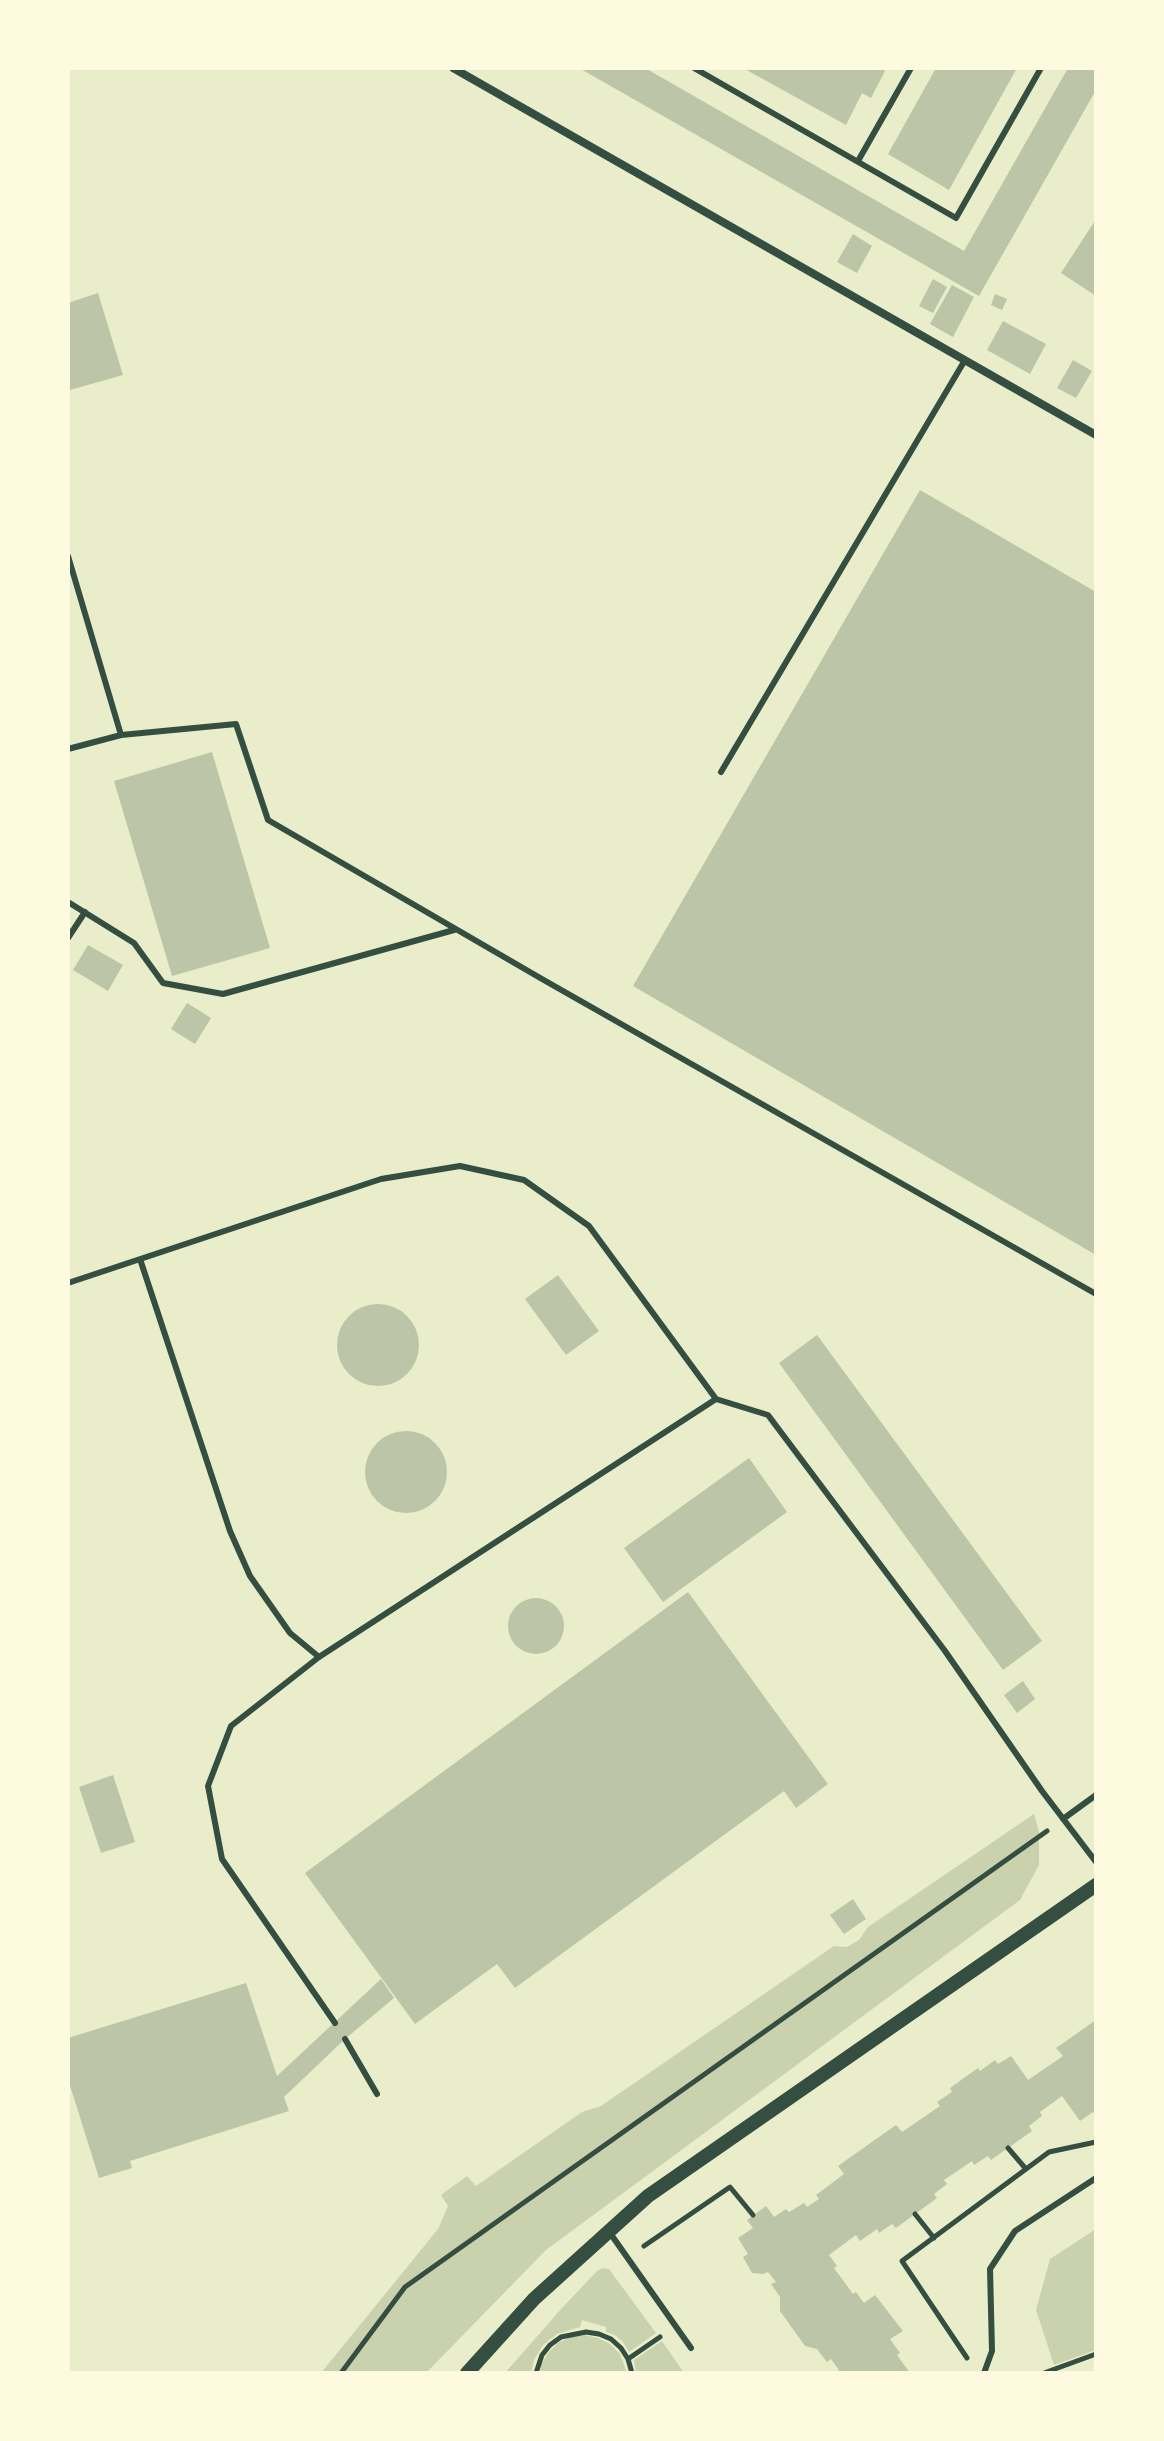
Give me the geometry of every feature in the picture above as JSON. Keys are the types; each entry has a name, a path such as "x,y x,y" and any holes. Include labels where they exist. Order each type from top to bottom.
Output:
{"street":[{"path":"453,68 1096,435"},
{"path":"467,2373 534,2299 648,2196 1096,1885"}],"lane":[{"path":"694,68 956,218 1041,68"},
{"path":"858,161 911,68"},
{"path":"721,772 965,360"},
{"path":"68,556 121,735"},
{"path":"68,749 121,735 236,724 268,820 1096,1294"},
{"path":"68,902 134,943 163,983 223,994 455,929"},
{"path":"68,938 85,912"},
{"path":"68,1283 381,1179 460,1166 524,1180 589,1226 716,1399 768,1415 945,1651 1096,1862"},
{"path":"140,1259 230,1531 250,1576 290,1633 319,1657"},
{"path":"335,2023 222,1859 208,1786 231,1726 319,1657 716,1399"},
{"path":"1063,1819 1096,1795"},
{"path":"345,2039 377,2094"},
{"path":"984,2373 992,2351 990,2269 1015,2231 1096,2178"},
{"path":"608,2230 691,2348"}],"path":[{"path":"341,2373 405,2287 1063,1819"},
{"path":"971,2364 902,2261 1049,2152 1096,2142"},
{"path":"1008,2148 1026,2169"},
{"path":"627,2258 730,2187 753,2215"},
{"path":"915,2214 934,2238"},
{"path":"536,2373 542,2355 550,2345 573,2333 599,2334 611,2339 628,2359 632,2373"},
{"path":"628,2359 664,2334"},
{"path":"1044,2373 1096,2354"}],"green space":[{"path":"1034,1814 1039,1832 1039,1865 1020,1900 546,2250 426,2373 321,2373 438,2229 448,2206 441,2195 467,2176 476,2186 582,2112 601,2106 834,1946 847,1947 859,1940 868,1927"},
{"path":"1096,2229 1096,2350 1054,2365 1036,2310 1050,2259"},
{"path":"603,2268 609,2269 656,2333 629,2352 615,2335 606,2332 606,2327 582,2320 580,2327 557,2334 543,2345 531,2373 505,2373 562,2308"},
{"path":"584,2335 610,2344 620,2354 627,2373 540,2373 548,2353 558,2343"},
{"path":"662,2341 684,2373 636,2373 634,2360"}],"building":[{"path":"579,68 645,68 964,251 1068,68 1096,68 1096,90 979,296"},
{"path":"743,68 880,68 885,71 871,98 862,93 846,125"},
{"path":"936,68 1017,68 949,190 888,154"},
{"path":"1096,219 1096,296 1061,273"},
{"path":"853,234 872,246 857,273 837,262"},
{"path":"933,279 947,287 933,313 919,306"},
{"path":"952,285 974,297 953,337 930,324"},
{"path":"98,293 123,375 70,390 68,303"},
{"path":"995,294 1007,299 1002,310 991,305"},
{"path":"1003,321 1046,344 1030,374 987,350"},
{"path":"1073,360 1092,371 1076,398 1057,388"},
{"path":"920,490 1096,592 1096,1255 633,986"},
{"path":"212,752 270,948 172,976 114,781"},
{"path":"88,945 123,965 108,991 73,970"},
{"path":"187,1003 211,1018 195,1044 171,1029"},
{"path":"558,1275 599,1331 566,1355 525,1299"},
{"path":"378,1304 394,1307 407,1316 416,1329 419,1345 416,1361 407,1374 394,1383 378,1386 362,1383 349,1374 340,1361 337,1345 340,1329 349,1316 362,1307"},
{"path":"817,1335 1042,1641 1003,1670 779,1363"},
{"path":"406,1431 422,1434 435,1443 444,1456 447,1472 444,1488 435,1501 422,1510 406,1513 390,1510 377,1501 368,1488 365,1472 368,1456 377,1443 390,1434"},
{"path":"749,1458 787,1512 663,1602 624,1548"},
{"path":"688,1592 828,1784 796,1808 784,1791 515,1988 497,1964 415,2024 305,1873"},
{"path":"536,1598 556,1606 564,1626 556,1646 536,1654 516,1646 508,1626 516,1606"},
{"path":"1023,1681 1035,1699 1017,1713 1004,1695"},
{"path":"113,1775 135,1842 101,1853 79,1787"},
{"path":"853,1899 866,1919 844,1934 830,1915"},
{"path":"381,1979 394,1998 284,2097 289,2111 130,2161 132,2168 99,2178 68,2079 68,2038 246,1983 277,2076"},
{"path":"1096,2020 1096,2115 1093,2112 1080,2121 1062,2096 1040,2112 1042,2116 1029,2126 1032,2131 991,2160 988,2156 974,2165 972,2161 944,2180 947,2184 934,2194 937,2198 896,2228 892,2224 879,2233 877,2229 860,2241 856,2235 829,2255 837,2266 834,2268 853,2294 856,2292 864,2303 875,2295 903,2331 890,2339 910,2373 834,2373 839,2370 831,2359 827,2362 817,2349 805,2346 780,2311 780,2297 771,2284 776,2282 768,2272 752,2273 743,2257 748,2254 738,2238 753,2228 747,2220 766,2206 774,2217 804,2203 807,2207 819,2199 816,2195 844,2174 838,2166 896,2125 902,2132 940,2106 937,2102 952,2092 950,2088 978,2068 980,2071 995,2060 998,2064 1011,2056 1028,2080 1063,2056 1056,2048"}]}
